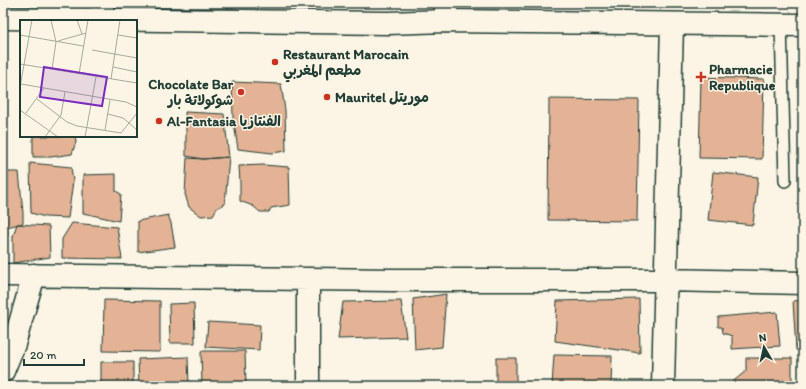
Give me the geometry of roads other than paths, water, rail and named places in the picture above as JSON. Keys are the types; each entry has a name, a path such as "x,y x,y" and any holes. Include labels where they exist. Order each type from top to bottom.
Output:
{"street":[{"path":"3,18 102,11 388,23 446,12 672,24 803,25"},
{"path":"663,386 672,24"},
{"path":"3,275 392,280 665,280 803,283"},
{"path":"3,371 14,344 34,275"},
{"path":"308,279 308,386"}],"lane":[{"path":"781,24 785,181"}],"place":[{"name":"Restaurant Marocain مطعم المغربي","path":"275,62"},
{"name":"Pharmacie Republique","path":"701,77"},
{"name":"Chocolate Bar شوكولاتة بار","path":"241,92"},
{"name":"Mauritel موريتل","path":"327,97"},
{"name":"Al-Fantasia الفنتازيا","path":"159,121"}]}
